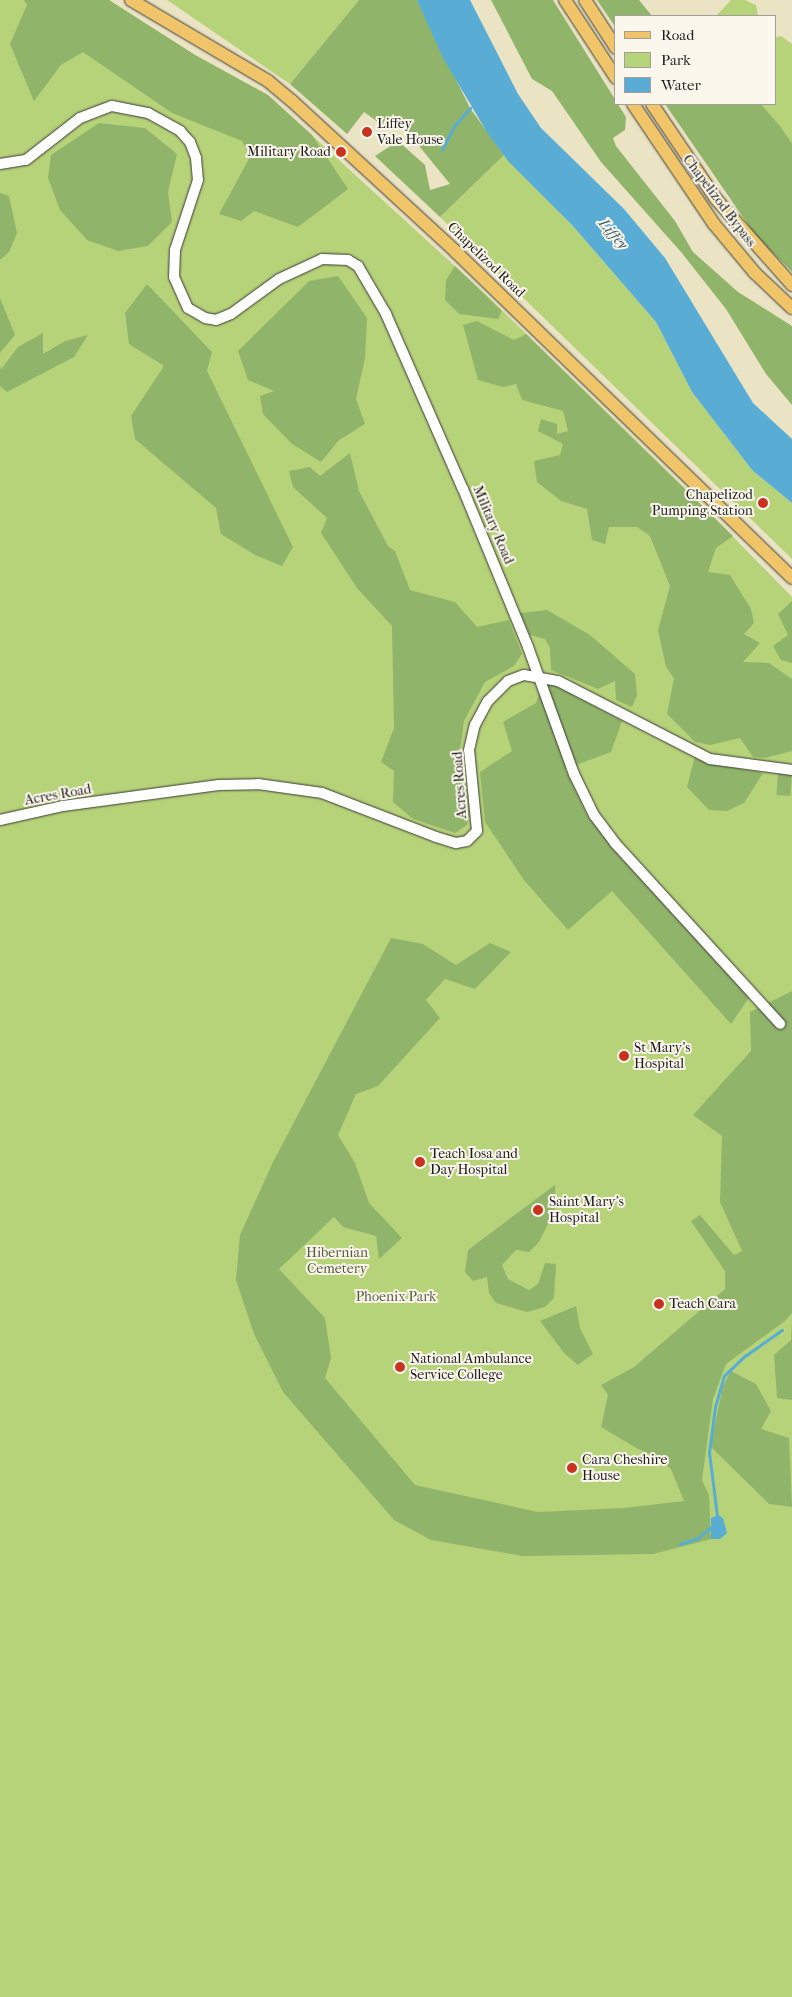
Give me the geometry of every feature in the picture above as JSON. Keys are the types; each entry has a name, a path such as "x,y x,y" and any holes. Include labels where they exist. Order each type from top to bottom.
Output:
{"main road":[{"name":"Chapelizod Road","path":"131,0 268,81 292,101 483,278 792,578"},
{"path":"566,0 614,75"},
{"path":"585,0 614,45"},
{"name":"Chapelizod Bypass","path":"634,105 714,224 755,273 792,308"},
{"name":"Chapelizod Bypass","path":"653,105 716,200 792,286"}],"street":[{"name":"Military Road","path":"0,164 26,160 80,118 112,106 148,113 180,130 190,142 196,158 198,180 175,250 174,277 188,308 205,318 216,320 231,314 279,279 322,259 348,260 358,266 386,314 463,489 540,676 552,718 594,815 614,843 780,1024"},
{"name":"Acres Road","path":"0,820 63,806 219,785 258,784 322,793 436,837 456,843 467,840 477,831 469,750 475,725 488,701 508,681 524,675 540,676 558,681 710,759 792,770"}],"green space":[{"name":"Phoenix Park","path":"0,0 109,0 195,55 268,95 481,290 700,503 792,597 792,1997 0,1997"},
{"path":"24,0 109,0 195,55 268,95 312,135 348,189 298,227 254,211 241,221 219,214 250,157 242,141 172,113 83,52 61,65 34,101 10,44 27,5"},
{"path":"167,0 359,0 290,84"},
{"path":"359,0 417,0 470,108 504,155 440,217 375,156 398,141 425,165 430,190 450,184 393,114 382,125 364,112 347,134 290,84"},
{"path":"491,0 553,0 614,98 614,105 619,105 626,117 625,130 613,138 616,146 675,221 693,252 738,292 792,326 792,405 766,374 726,309 681,252 601,162 552,91 532,79"},
{"path":"597,0 639,0 651,15 614,15 614,25"},
{"path":"731,0 745,0 756,5 758,15 717,15"},
{"path":"781,36 792,44 792,143 762,105 777,105 777,37"},
{"path":"666,105 762,105 792,143 792,272 756,236"},
{"path":"99,123 145,128 177,154 168,192 172,222 148,246 118,251 87,240 60,210 48,178 51,155"},
{"path":"504,155 572,225 656,322 692,392 752,470 792,503 792,559 440,217"},
{"path":"0,193 9,196 17,233 9,252 0,260"},
{"path":"455,266 502,311 498,319 459,314 445,300 446,280"},
{"path":"338,276 367,318 365,358 356,399 365,424 339,440 321,462 292,444 263,414 260,396 274,391 248,380 238,351 309,281"},
{"path":"147,284 212,352 207,371 293,547 282,566 255,555 221,534 216,508 135,439 131,416 164,366 129,344 125,313"},
{"path":"0,298 15,335 0,353"},
{"path":"477,321 514,340 526,334 733,536 716,548 708,572 730,575 751,609 754,623 744,634 760,643 743,662 769,663 792,679 792,751 765,758 753,757 740,738 710,745 695,742 667,714 674,678 666,667 658,630 670,586 650,536 637,527 609,527 605,544 592,540 587,509 561,501 537,482 534,461 560,455 563,444 538,431 541,419 557,424 557,434 568,431 563,411 522,400 516,384 503,387 478,380 463,325"},
{"path":"43,333 43,354 65,341 88,335 74,357 7,392 0,386 0,366 1,369 18,347"},
{"path":"350,453 359,491 388,546 395,551 410,590 455,602 477,627 509,620 522,654 514,666 485,682 464,721 460,750 470,813 467,825 455,833 413,819 393,802 394,771 381,762 394,728 392,626 357,588 321,533 327,518 293,487 289,471 310,467 320,476"},
{"path":"792,601 792,663 781,660 773,646 788,635 778,614"},
{"path":"547,610 590,635 635,674 637,695 632,707 616,700 615,681 598,689 551,670 550,648 545,639 530,635 520,613"},
{"path":"544,680 622,721 611,752 565,769 587,815 620,857 750,996 731,1024 612,891 568,930 524,880 485,822 480,772 512,751 503,722 536,703"},
{"path":"695,756 714,764 763,773 744,803 727,811 709,810 687,787"},
{"path":"778,773 792,774 790,796 776,795"},
{"path":"391,938 423,944 456,965 490,943 511,952 475,989 445,979 426,1000 440,1018 378,1086 356,1094 338,1135 355,1163 369,1203 402,1238 379,1259 376,1236 343,1227 334,1217 279,1269 325,1318 331,1358 325,1378 415,1485 538,1512 624,1508 684,1501 671,1469 655,1456 638,1449 601,1427 608,1395 601,1385 634,1367 725,1289 725,1271 691,1221 700,1215 734,1255 742,1251 720,1202 722,1136 693,1115 751,1051 750,1012 792,991 792,1313 785,1321 726,1364 713,1399 702,1480 709,1495 711,1539 653,1554 523,1556 431,1540 394,1520 283,1392 254,1334 236,1280 240,1235 273,1162"},
{"path":"555,1185 555,1210 539,1242 529,1252 516,1250 502,1265 508,1279 529,1290 538,1284 545,1263 556,1264 554,1298 545,1307 527,1312 496,1303 489,1293 487,1277 473,1281 465,1272 468,1250"},
{"path":"576,1306 580,1328 593,1354 578,1365 564,1353 540,1321"},
{"path":"792,1319 792,1400 777,1398 774,1355 791,1340"},
{"path":"731,1371 756,1384 771,1411 761,1429 789,1438 792,1507 769,1504 710,1446 723,1386"}],"water":[{"name":"Liffey","path":"417,0 470,0 518,94 541,128 624,209 665,258 753,403 792,439 792,503 752,470 692,392 656,322 572,225 509,162 488,134 443,58"},
{"path":"718,1515 723,1518 727,1533 720,1539 711,1539 711,1518"}],"waterway":[{"path":"442,150 454,126 470,108"},
{"path":"717,1516 709,1453 715,1407 724,1376 745,1356 782,1330"},
{"path":"680,1544 698,1538 713,1526"}],"place":[{"name":"Liffey Vale House","path":"367,132"},
{"name":"Military Road","path":"341,152"},
{"name":"Chapelizod Pumping Station","path":"763,503"},
{"name":"St Mary's Hospital","path":"624,1056"},
{"name":"Teach Iosa and Day Hospital","path":"420,1162"},
{"name":"Saint Mary's Hospital","path":"538,1210"},
{"name":"Teach Cara","path":"659,1304"},
{"name":"National Ambulance Service College","path":"400,1367"},
{"name":"Cara Cheshire House","path":"572,1468"}],"park label":[{"name":"Hibernian Cemetery","path":"337,1262"}]}
